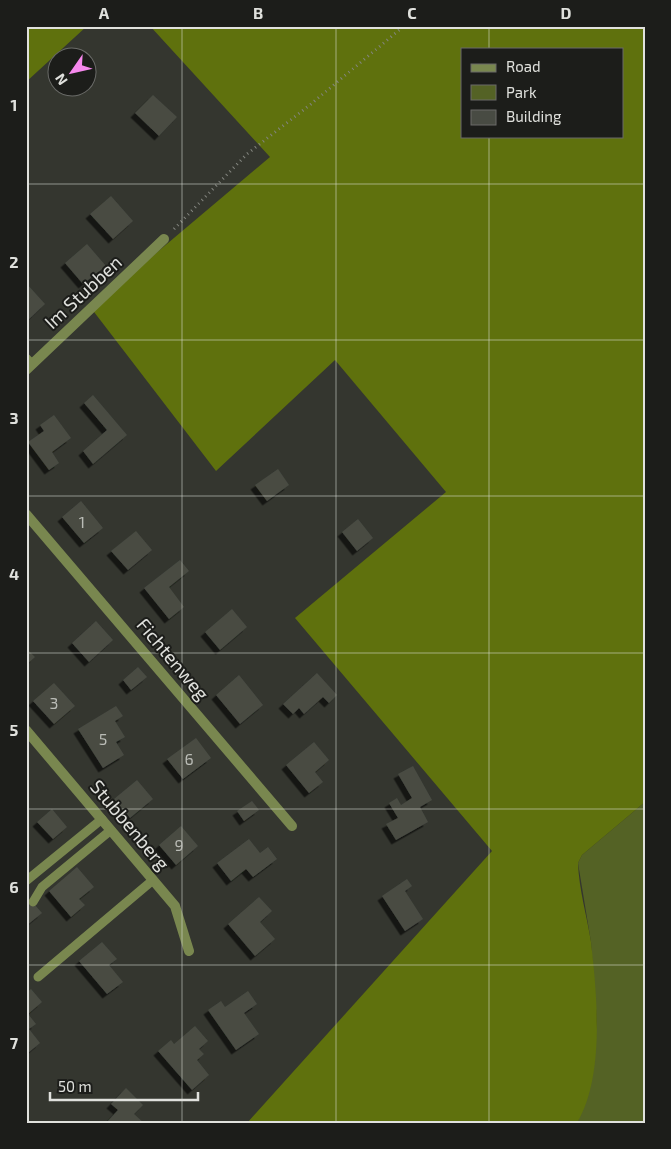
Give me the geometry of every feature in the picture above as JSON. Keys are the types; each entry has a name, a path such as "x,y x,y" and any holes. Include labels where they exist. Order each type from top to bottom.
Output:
{"street":[{"name":"Im Stubben","path":"28,364 164,239"},
{"name":"Fichtenweg","path":"26,514 292,826"},
{"name":"Stubbenberg","path":"26,731 175,906 189,952"}],"lane":[{"path":"26,881 102,819"},
{"path":"33,902 42,887 111,830"},
{"path":"38,978 153,880"}],"path":[{"path":"164,239 247,154 311,104 404,26"}],"green space":[{"path":"26,26 87,26 63,48 48,48 48,62 26,82"},
{"path":"150,26 645,26 645,802 582,855 578,863 581,893 591,942 597,1010 597,1035 592,1082 586,1104 577,1123 247,1123 492,851 295,618 446,492 335,360 216,471 91,308 270,157"},
{"path":"645,802 645,1123 577,1123 587,1097 597,1022 591,942 578,863 582,855"}],"building":[{"path":"153,95 177,117 159,136 135,113"},
{"path":"111,196 133,221 113,239 90,214"},
{"path":"87,244 106,266 83,284 65,263"},
{"path":"26,283 45,304 26,322"},
{"path":"93,395 127,435 93,464 83,451 107,430 84,403"},
{"path":"54,415 71,438 52,452 59,463 49,470 28,442 44,431 40,425"},
{"path":"278,469 289,485 267,501 255,485"},
{"path":"81,501 103,528 84,543 62,517"},
{"path":"358,519 373,538 357,551 342,532"},
{"path":"136,531 152,550 128,570 111,551"},
{"path":"180,560 189,571 169,587 184,607 169,619 144,588"},
{"path":"232,609 247,627 220,650 205,632"},
{"path":"96,621 113,640 89,662 72,643"},
{"path":"26,648 35,657 26,665"},
{"path":"138,667 147,677 131,690 123,680"},
{"path":"317,673 337,695 329,703 323,697 304,714 299,708 293,714 283,704"},
{"path":"239,675 263,705 240,724 216,695"},
{"path":"54,683 75,706 54,724 33,701"},
{"path":"116,706 123,716 115,721 125,737 116,742 124,755 103,768 78,729"},
{"path":"196,738 211,758 183,779 167,759"},
{"path":"314,742 329,760 315,772 323,782 309,793 286,765"},
{"path":"413,766 432,800 420,807 428,822 396,840 386,824 398,818 389,803 397,798 401,805 412,798 398,774"},
{"path":"137,780 153,799 130,818 114,799"},
{"path":"252,801 259,810 244,821 237,811"},
{"path":"52,809 67,827 53,839 37,822"},
{"path":"181,826 198,846 176,865 159,845"},
{"path":"249,839 260,853 268,847 277,859 253,877 246,869 231,881 217,863"},
{"path":"77,867 94,887 79,899 85,905 71,917 49,891"},
{"path":"407,879 412,886 405,891 423,919 405,931 382,896"},
{"path":"26,895 42,913 26,926"},
{"path":"259,897 272,911 260,922 275,939 255,956 228,924"},
{"path":"102,942 117,959 109,965 123,982 107,994 79,961"},
{"path":"31,989 42,1002 28,1014 36,1024 29,1029 40,1043 28,1053 26,1051 26,993"},
{"path":"248,991 257,1004 244,1013 259,1034 236,1050 208,1010 221,1001 225,1007"},
{"path":"195,1026 208,1041 199,1049 204,1054 197,1060 209,1075 192,1090 158,1051 171,1040 174,1044"},
{"path":"126,1088 143,1105 134,1114 144,1123 106,1123 118,1110 111,1104"}]}
